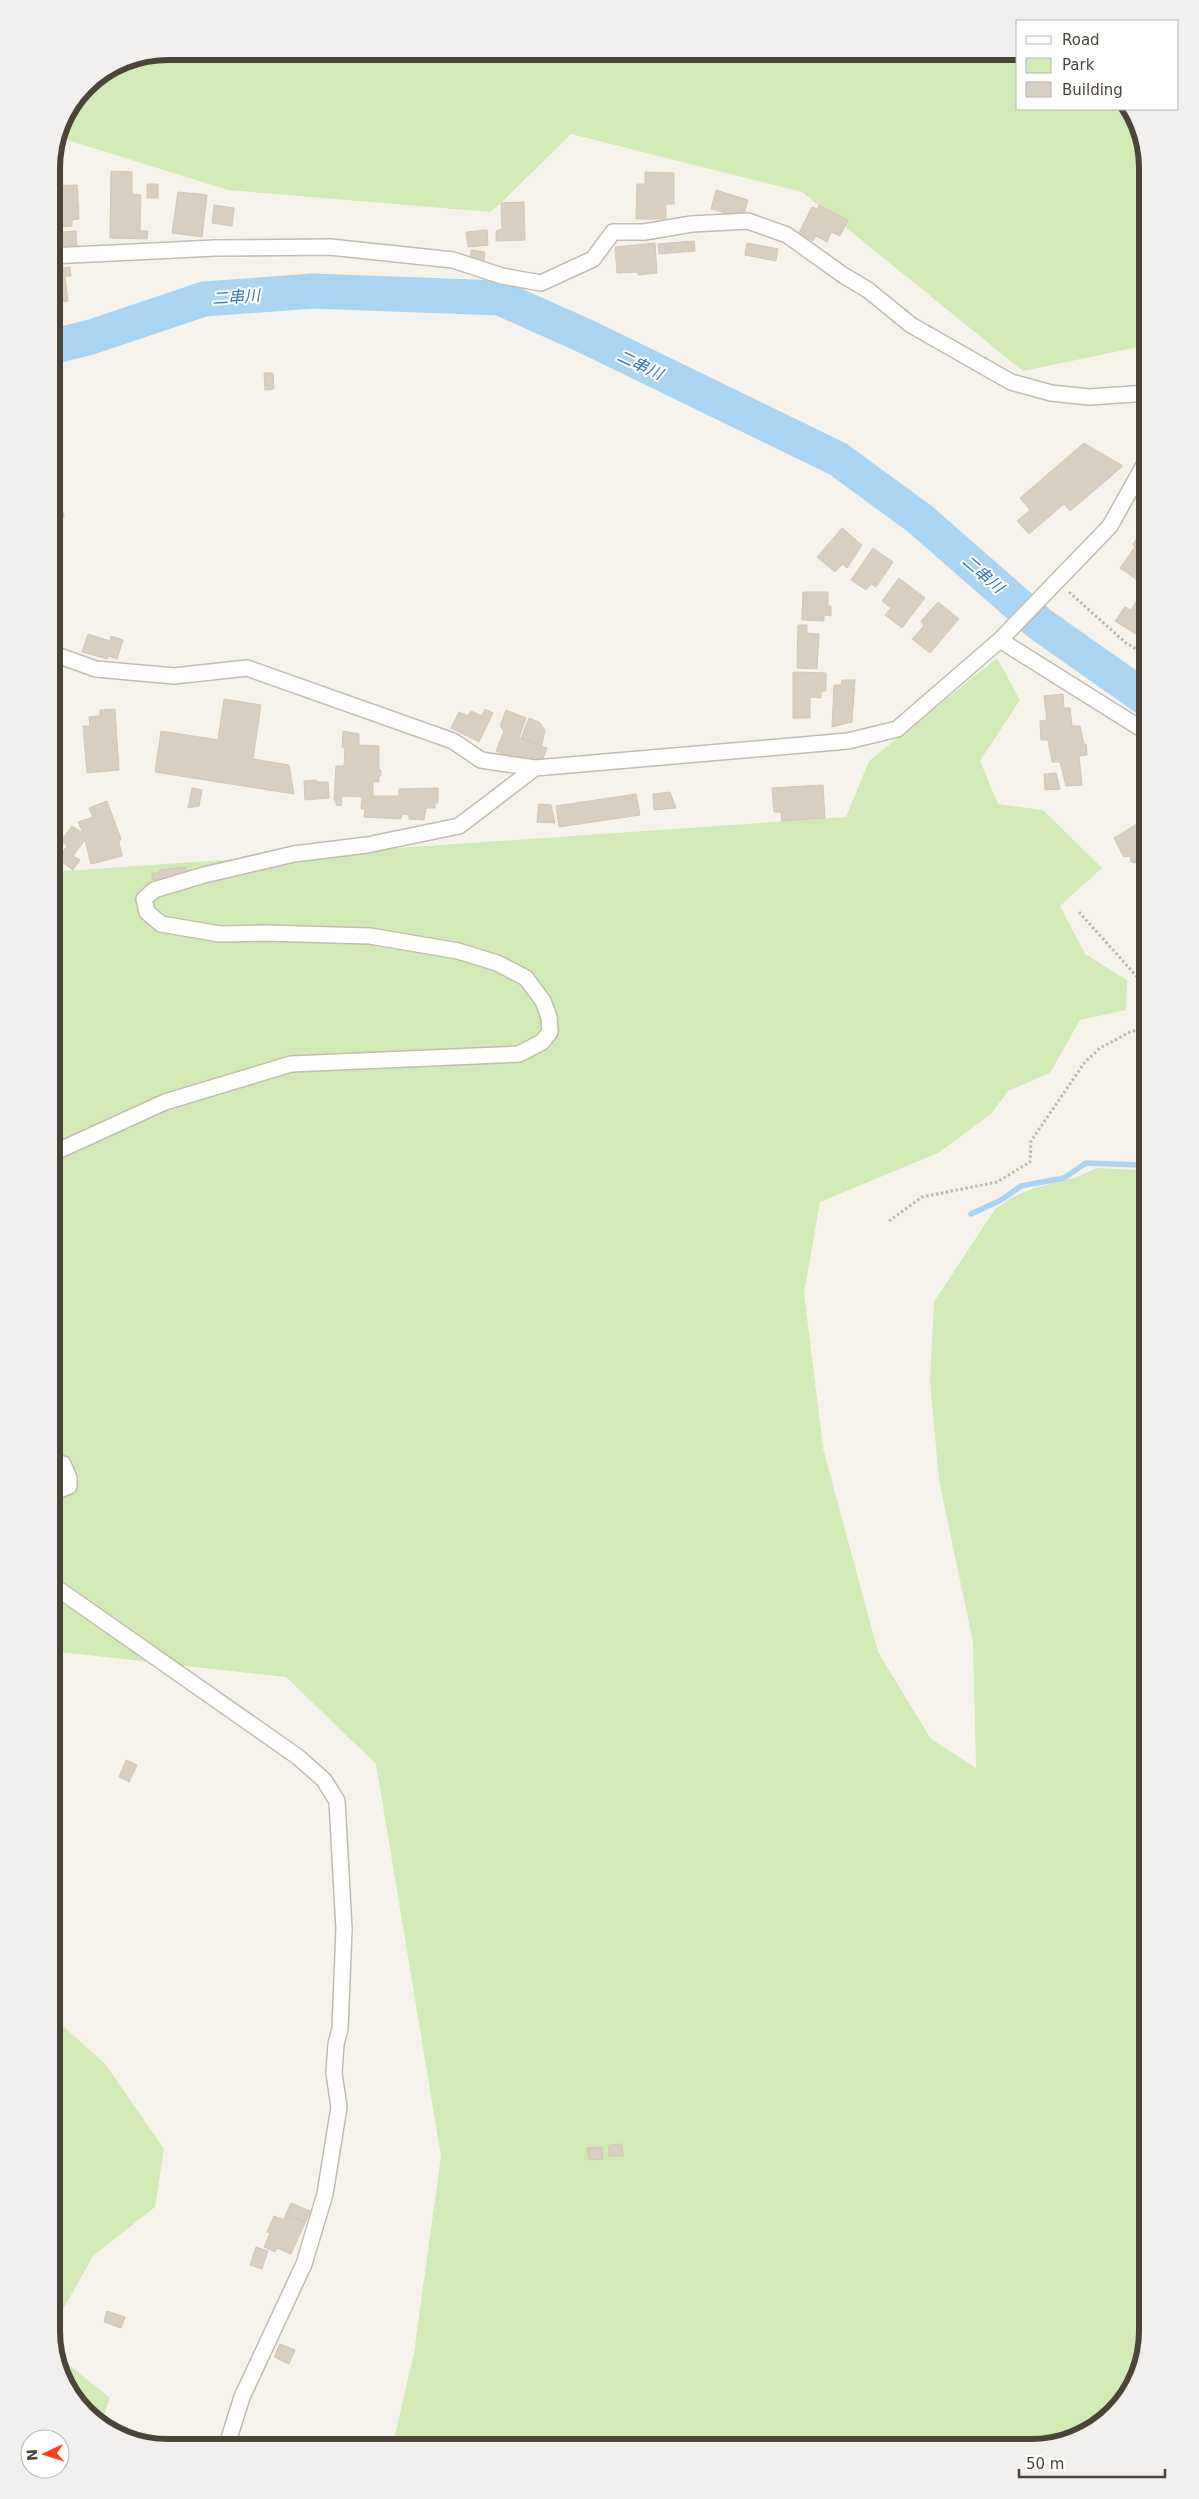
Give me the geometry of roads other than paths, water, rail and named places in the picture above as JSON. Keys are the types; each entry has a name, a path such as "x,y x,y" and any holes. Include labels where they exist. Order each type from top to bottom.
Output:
{"street":[{"path":"60,256 215,248 330,247 453,260 502,276 541,283 594,259 613,232 644,232 692,224 748,221 787,235 843,276 868,290 911,325 1011,382 1051,393 1089,397 1139,393"},
{"path":"60,656 96,669 174,676 247,668 453,741 481,760 535,768 848,741 897,729 1000,640 1110,526 1139,474"},
{"path":"1000,640 1139,727"},
{"path":"60,1150 166,1102 291,1064 519,1054 542,1042 550,1032 549,1017 542,1001 526,978 497,963 458,951 370,936 265,933 220,934 161,924 147,912 144,899 154,890 204,875 294,854 367,845 459,826 535,768"},
{"path":"60,1464 63,1464 70,1478 69,1486 60,1490"},
{"path":"60,1590 298,1757 324,1780 337,1801 344,1929 340,2029 336,2044 334,2073 339,2106 325,2194 304,2264 242,2397 229,2439"}],"waterway":[{"name":"二串川","path":"60,345 91,337 204,299 313,291 500,298 585,336 838,459 920,519 1040,624 1139,694"},
{"path":"971,1214 1001,1200 1021,1186 1064,1178 1086,1163 1139,1165"}]}
